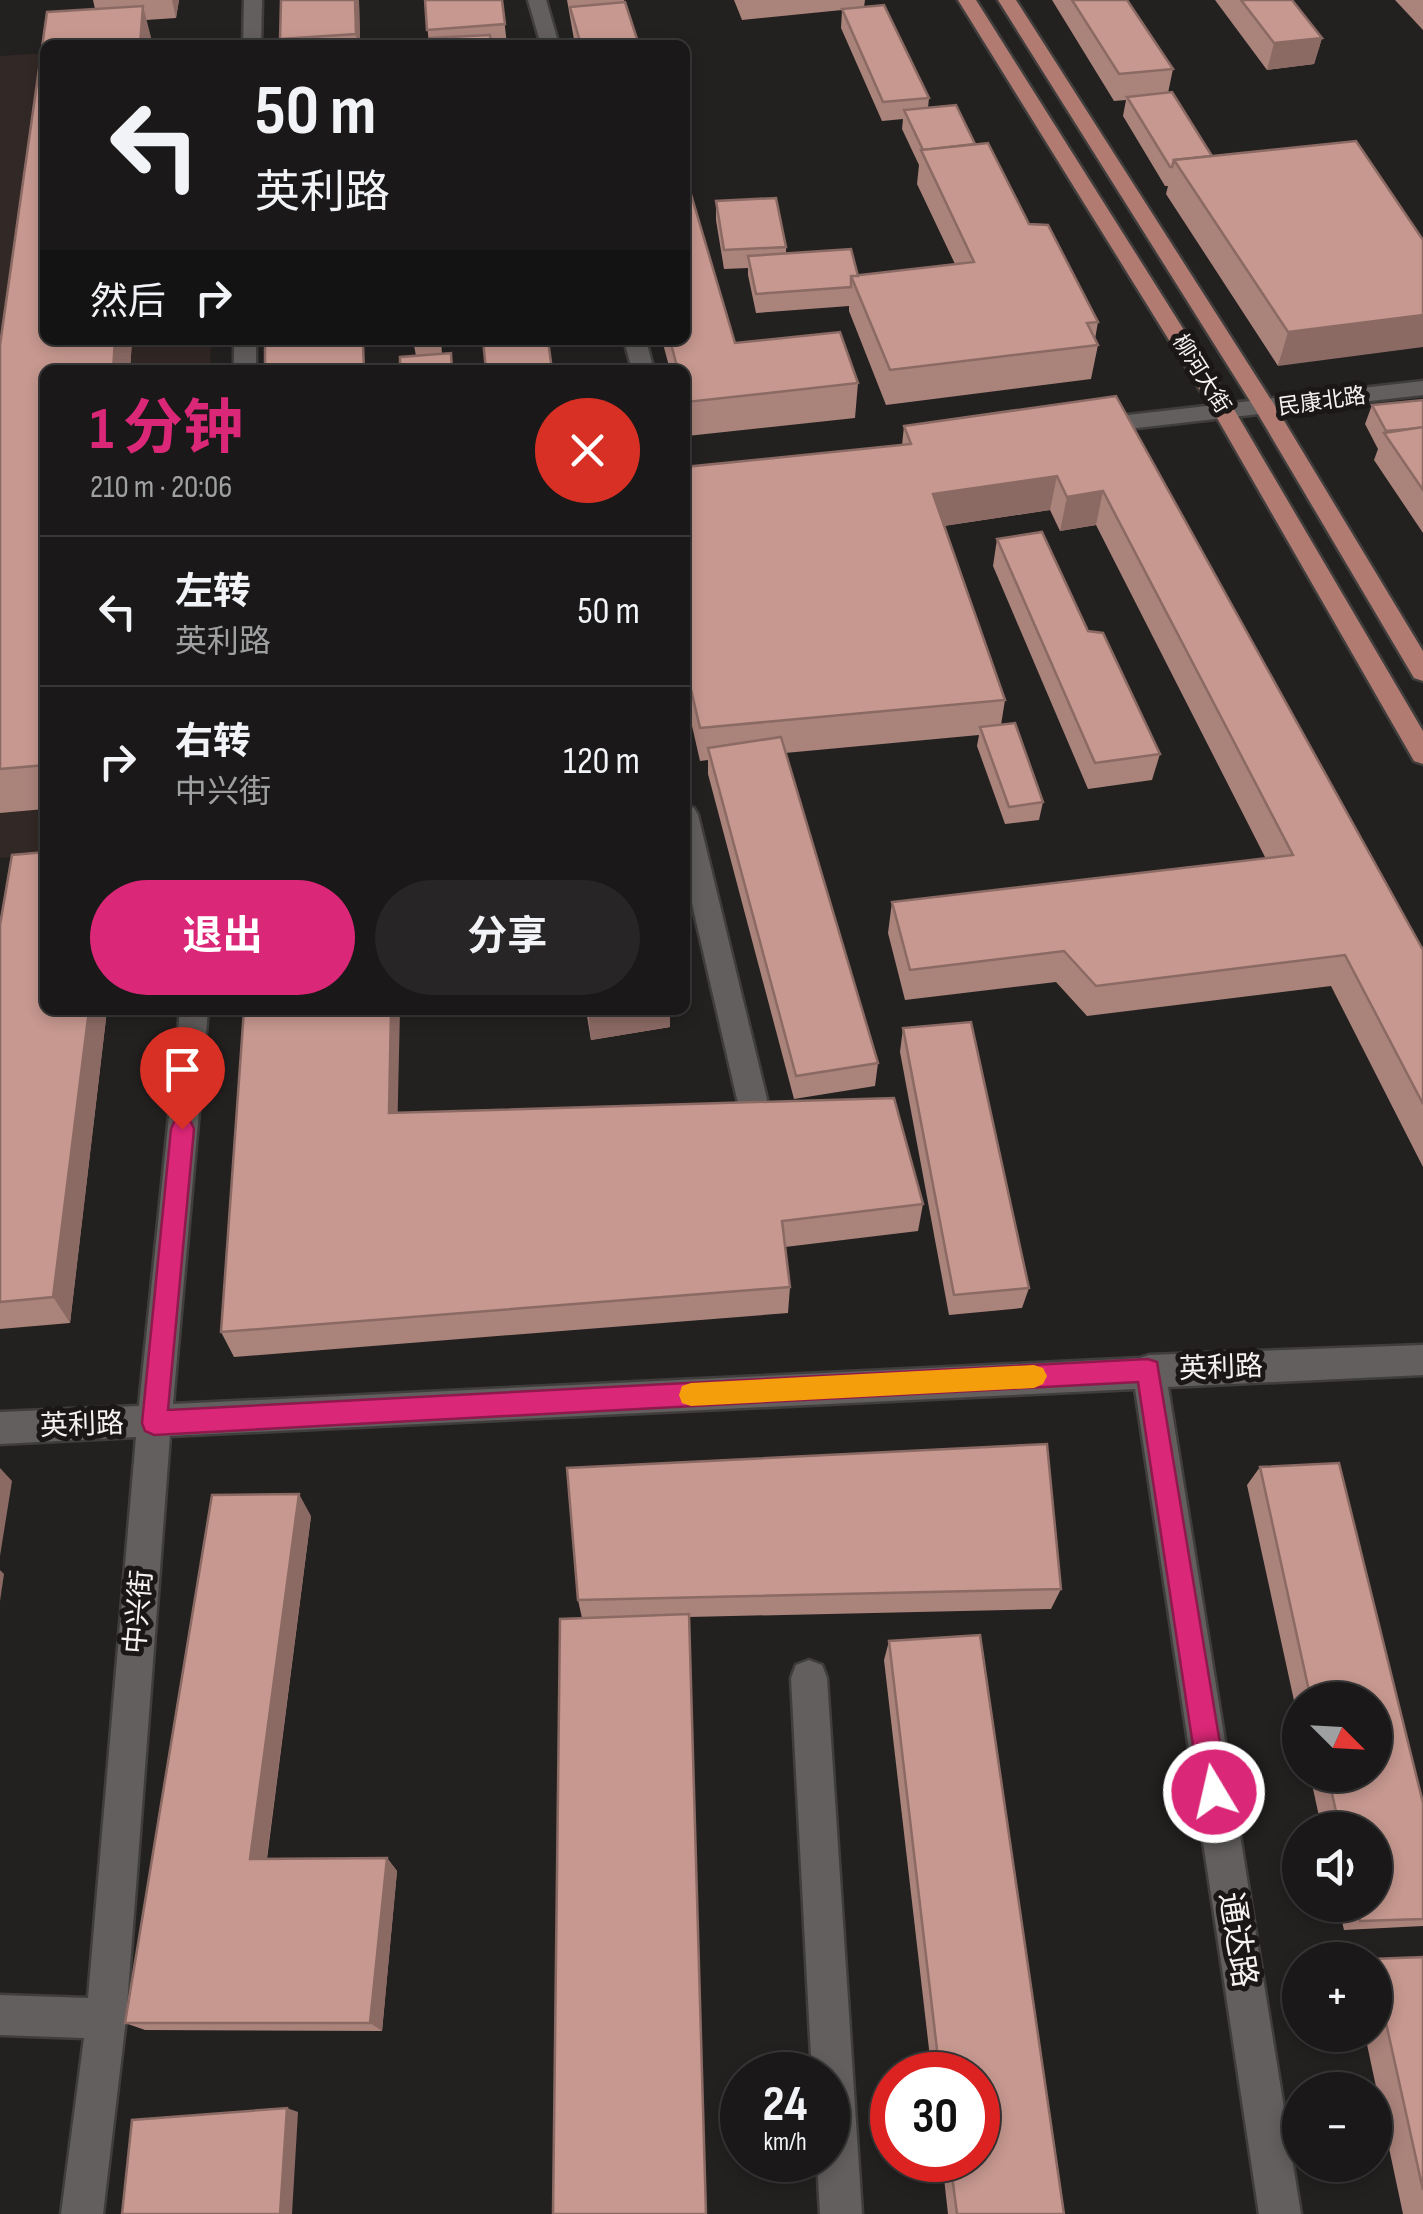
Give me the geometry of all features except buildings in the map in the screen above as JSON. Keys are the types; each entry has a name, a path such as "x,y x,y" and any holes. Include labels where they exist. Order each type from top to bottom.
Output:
{"main road":[{"name":"柳河大街","path":"967,0 1224,411 1423,754"},
{"name":"柳河大街","path":"1007,0 1266,409 1423,672"}],"street":[{"path":"252,40 253,0"},
{"path":"537,0 549,40"},
{"name":"民康北路","path":"1077,428 1423,388"},
{"path":"690,836 752,1098"},
{"name":"中兴街","path":"82,2214 106,2020 154,1423 194,1015"},
{"name":"英利路","path":"0,1428 1148,1370 1423,1360"},
{"name":"通达路","path":"1148,1370 1280,2214"},
{"path":"808,1678 842,2214"},
{"path":"0,2015 106,2020"}],"shaded area":[{"path":"40,53 40,345 211,345 210,365 40,365 40,854 0,858 0,56"}],"slow traffic":[{"path":"691,1395 1034,1376"}],"route":[{"path":"182,1129 154,1423 1148,1370 1214,1792"}]}
